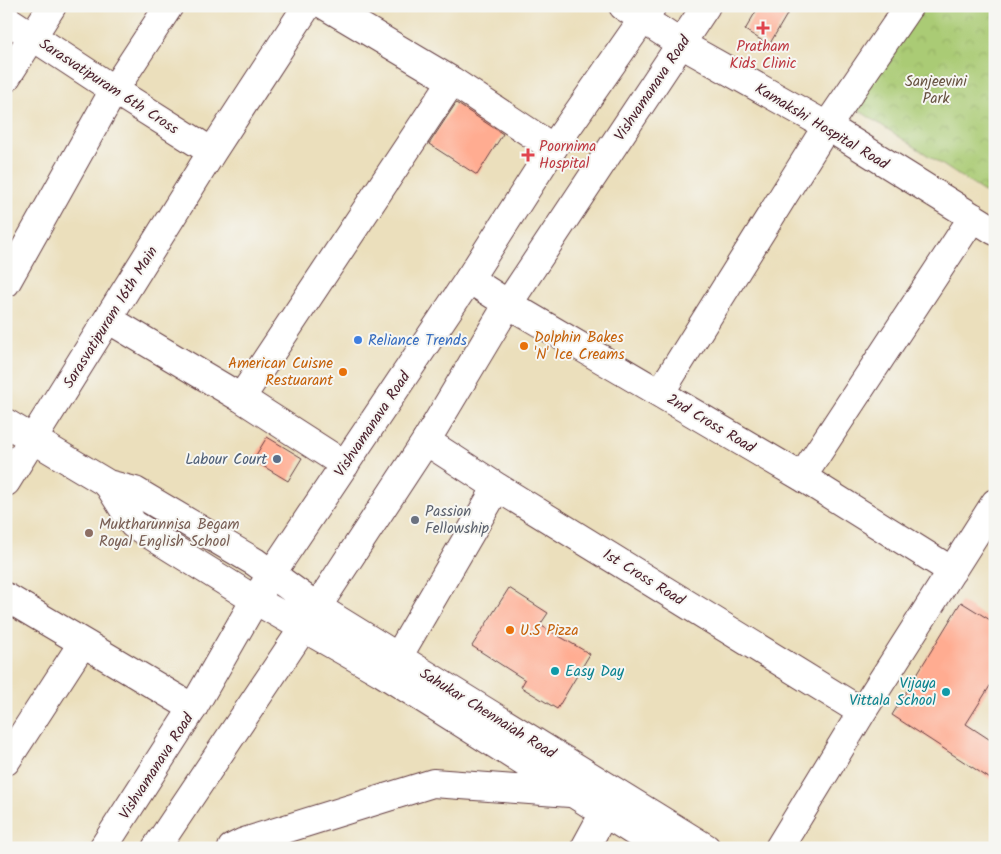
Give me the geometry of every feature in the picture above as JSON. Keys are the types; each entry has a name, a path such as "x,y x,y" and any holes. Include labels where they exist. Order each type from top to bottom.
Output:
{"street":[{"path":"6,78 52,6"},
{"path":"6,283 114,90 169,6"},
{"name":"Sarasvatipuram 16th Main","path":"6,482 212,152 307,6"},
{"path":"326,6 452,81 553,148"},
{"name":"Vishvamanava Road","path":"156,848 426,441 508,304 706,6"},
{"path":"660,393 827,126 908,6"},
{"name":"Vishvamanava Road","path":"103,848 193,708 255,600 280,561 469,279 640,11"},
{"name":"Kamakshi Hospital Road","path":"640,11 681,44 827,126 995,232"},
{"name":"Sarasvatipuram 6th Cross","path":"6,19 212,152"},
{"path":"241,398 452,81"},
{"path":"802,477 972,217"},
{"name":"2nd Cross Road","path":"469,279 508,304 802,477 952,571"},
{"path":"108,319 241,398 345,465"},
{"path":"6,423 108,484"},
{"name":"1st Cross Road","path":"426,441 497,487 862,712"},
{"name":"Sahukar Chennaiah Road","path":"108,484 135,491 255,562 272,576 311,617 381,672 660,848"},
{"name":"Sahukar Chennaiah Road","path":"108,484 133,524 255,600 311,617 398,657 706,848"},
{"path":"398,657 497,487"},
{"path":"779,848 862,712 995,503"},
{"path":"6,597 82,644 193,708"},
{"path":"6,761 82,644"},
{"path":"232,848 244,842 433,783 574,794"},
{"path":"585,848 604,812"}],"green space":[{"name":"Sanjeevini Park","path":"923,6 995,6 995,199 852,106"}],"building":[{"path":"759,6 792,6 769,45 745,30"},
{"path":"456,103 503,134 477,175 429,144"},
{"name":"Labour Court","path":"267,437 302,458 288,481 253,460"},
{"path":"509,588 548,613 540,625 590,654 557,709 521,687 525,680 472,646"},
{"name":"Vijaya Vittala School","path":"961,602 995,623 995,678 966,724 995,743 995,782 892,715"}],"place":[{"name":"Pratham Kids Clinic","path":"763,28"},
{"name":"Poornima Hospital","path":"528,155"},
{"name":"Reliance Trends","path":"358,340"},
{"name":"Dolphin Bakes 'N' Ice Creams","path":"524,346"},
{"name":"American Cuisne Restuarant","path":"343,372"},
{"name":"Labour Court","path":"277,459"},
{"name":"Passion Fellowship","path":"415,520"},
{"name":"Muktharunnisa Begam Royal English School","path":"89,533"},
{"name":"U.S Pizza","path":"510,630"},
{"name":"Easy Day","path":"555,671"},
{"name":"Vijaya Vittala School","path":"946,692"}]}
